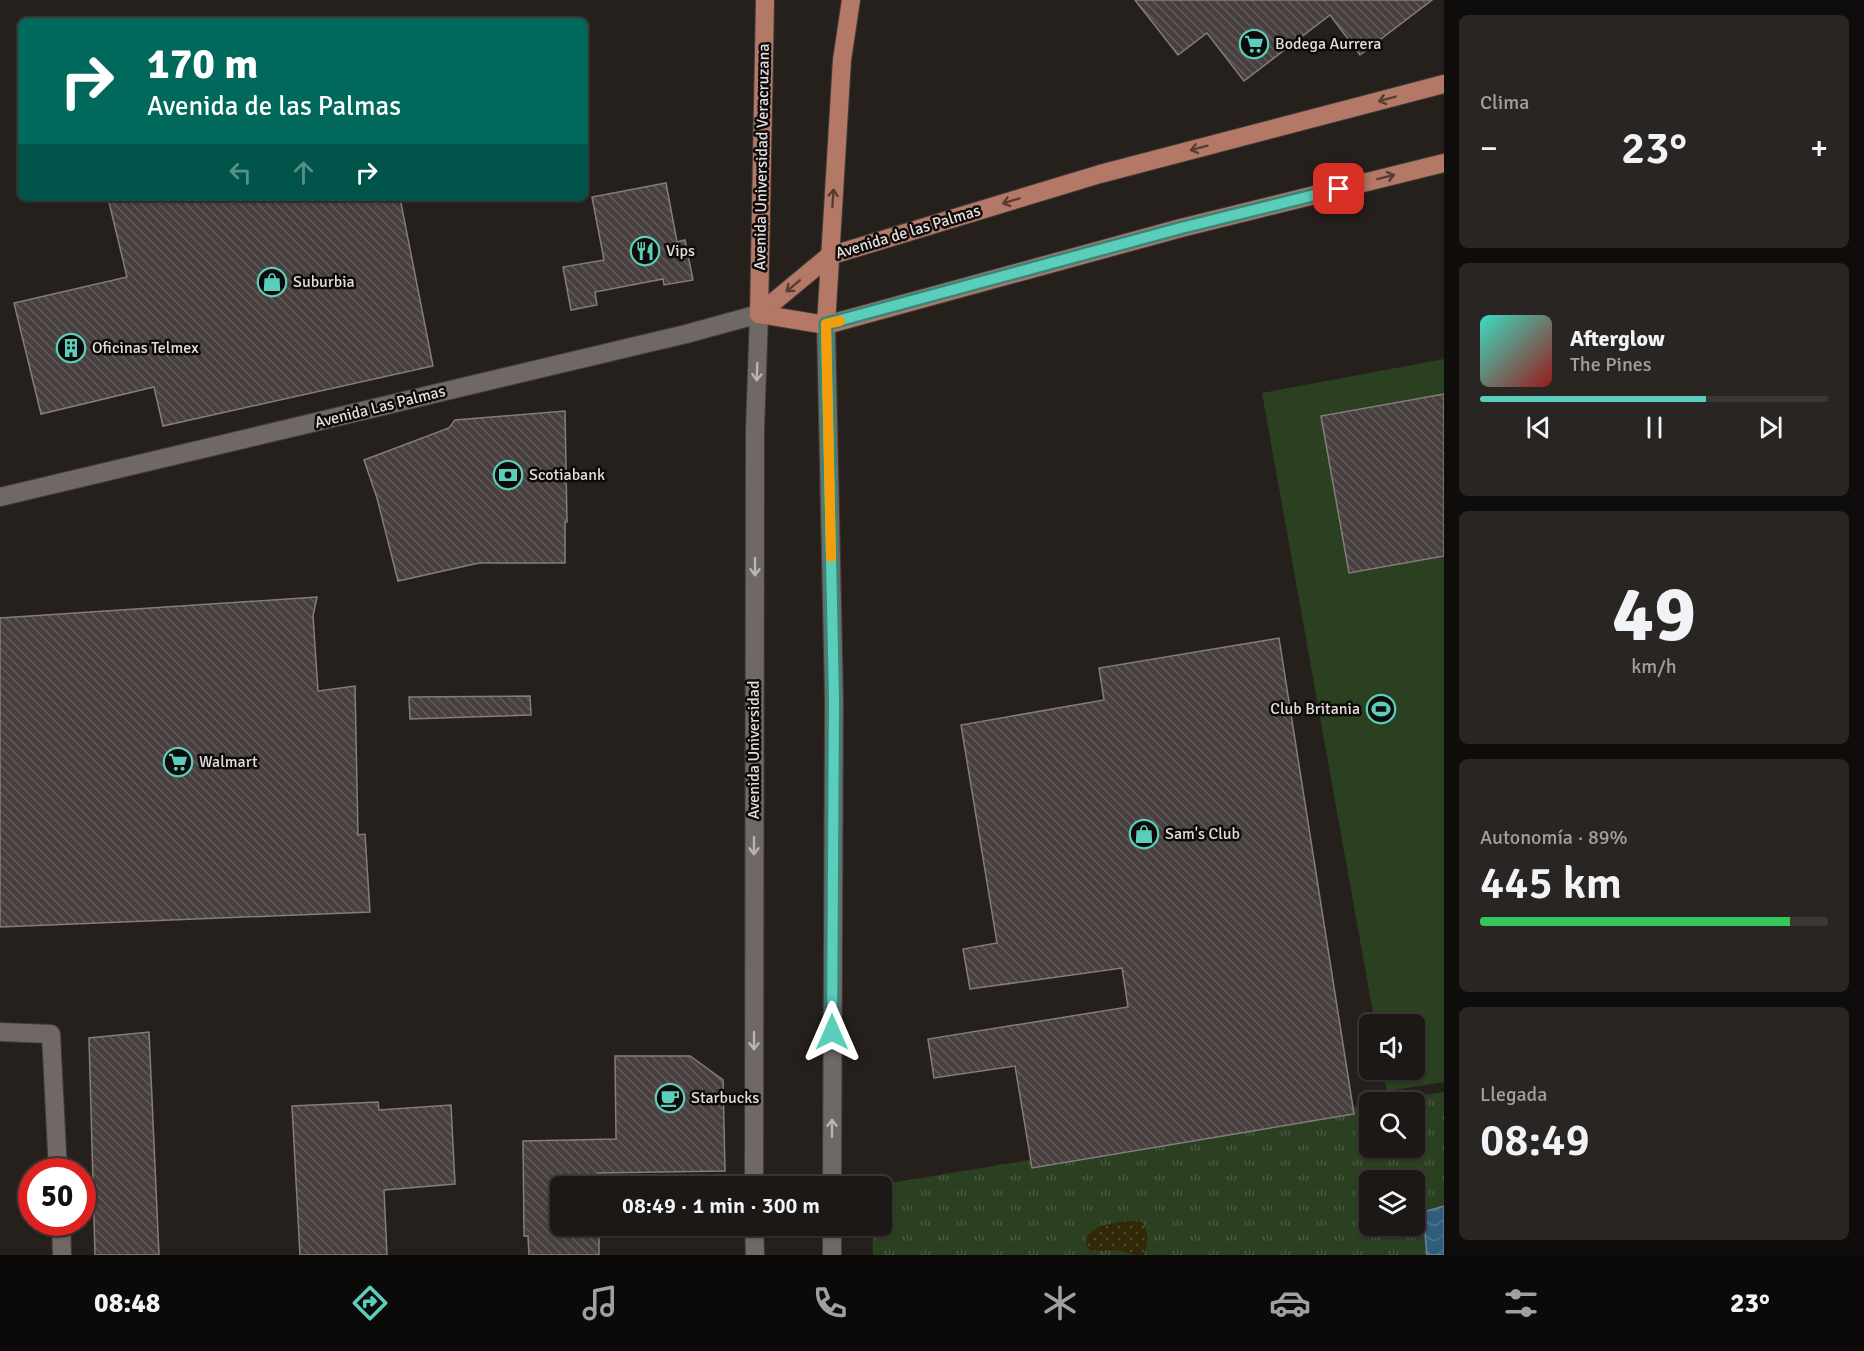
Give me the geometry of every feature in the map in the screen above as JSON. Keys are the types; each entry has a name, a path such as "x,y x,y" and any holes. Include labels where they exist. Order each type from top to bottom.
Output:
{"main road":[{"name":"Avenida Universidad Veracruzana","path":"759,314 765,0"},
{"path":"832,1176 834,699 826,324 842,60 851,0"},
{"name":"Avenida de las Palmas","path":"759,314 829,256 1100,174 1444,84"},
{"path":"759,314 826,324 1181,228 1444,163"},
{"name":"Avenida Las Palmas","path":"0,497 686,334 759,314"},
{"name":"Avenida Universidad","path":"754,1176 754,429 759,314"},
{"path":"0,1032 51,1034 57,1158"},
{"path":"61,1236 62,1255"},
{"path":"754,1236 755,1255"},
{"path":"832,1236 832,1255"}],"green space":[{"name":"Club Britania","path":"1444,359 1444,1082 1387,1091 1385,1080 1425,1080 1425,1014 1373,1014 1262,393"},
{"path":"1444,1092 1444,1255 873,1255 872,1236 892,1236 892,1183 1359,1106 1359,1158 1425,1158 1425,1095"}],"sand":[{"path":"1125,1221 1141,1221 1144,1225 1147,1246 1144,1255 1134,1255 1120,1250 1092,1251 1086,1246 1087,1235 1100,1226"}],"water":[{"path":"1444,1206 1444,1255 1427,1255 1425,1211"}],"building":[{"name":"Bodega Aurrera","path":"1135,0 1432,0 1360,55 1330,15 1244,81 1207,33 1178,55"},
{"name":"Vips","path":"666,183 677,242 685,240 693,280 664,285 663,279 595,292 597,305 571,310 563,267 604,260 592,197"},
{"name":"Suburbia","path":"109,201 401,201 433,366 163,426 154,387 41,414 14,303 127,277"},
{"path":"1444,394 1444,556 1349,573 1321,416"},
{"path":"565,411 567,522 565,522 565,563 479,563 398,581 377,498 364,460 449,428 455,420"},
{"name":"Walmart","path":"317,597 313,616 318,691 355,686 358,835 365,834 370,912 0,927 0,618"},
{"name":"Sam's Club","path":"1279,638 1354,1114 1032,1168 1015,1066 934,1078 928,1039 1128,1007 1122,968 970,989 963,949 997,943 961,725 1104,700 1099,668"},
{"path":"530,696 531,715 410,719 409,697"},
{"path":"149,1032 159,1255 95,1255 96,1158 92,1158 89,1038"},
{"name":"Starbucks","path":"615,1056 690,1056 723,1080 725,1171 550,1176 550,1236 599,1236 599,1255 529,1255 528,1236 524,1236 523,1141 616,1139"},
{"path":"378,1102 379,1110 451,1105 455,1184 384,1190 387,1255 300,1255 292,1106"}],"slow traffic":[{"path":"831,557 826,324 840,321"}],"place":[{"name":"Bodega Aurrera","path":"1254,44"},
{"name":"Vips","path":"645,251"},
{"name":"Suburbia","path":"272,282"},
{"name":"Oficinas Telmex","path":"71,348"},
{"name":"Scotiabank","path":"508,475"},
{"name":"Club Britania","path":"1381,709"},
{"name":"Walmart","path":"178,762"},
{"name":"Sam's Club","path":"1144,834"},
{"name":"Starbucks","path":"670,1098"}],"route":[{"path":"832,1032 834,699 826,324 1181,228 1339,189"}]}
